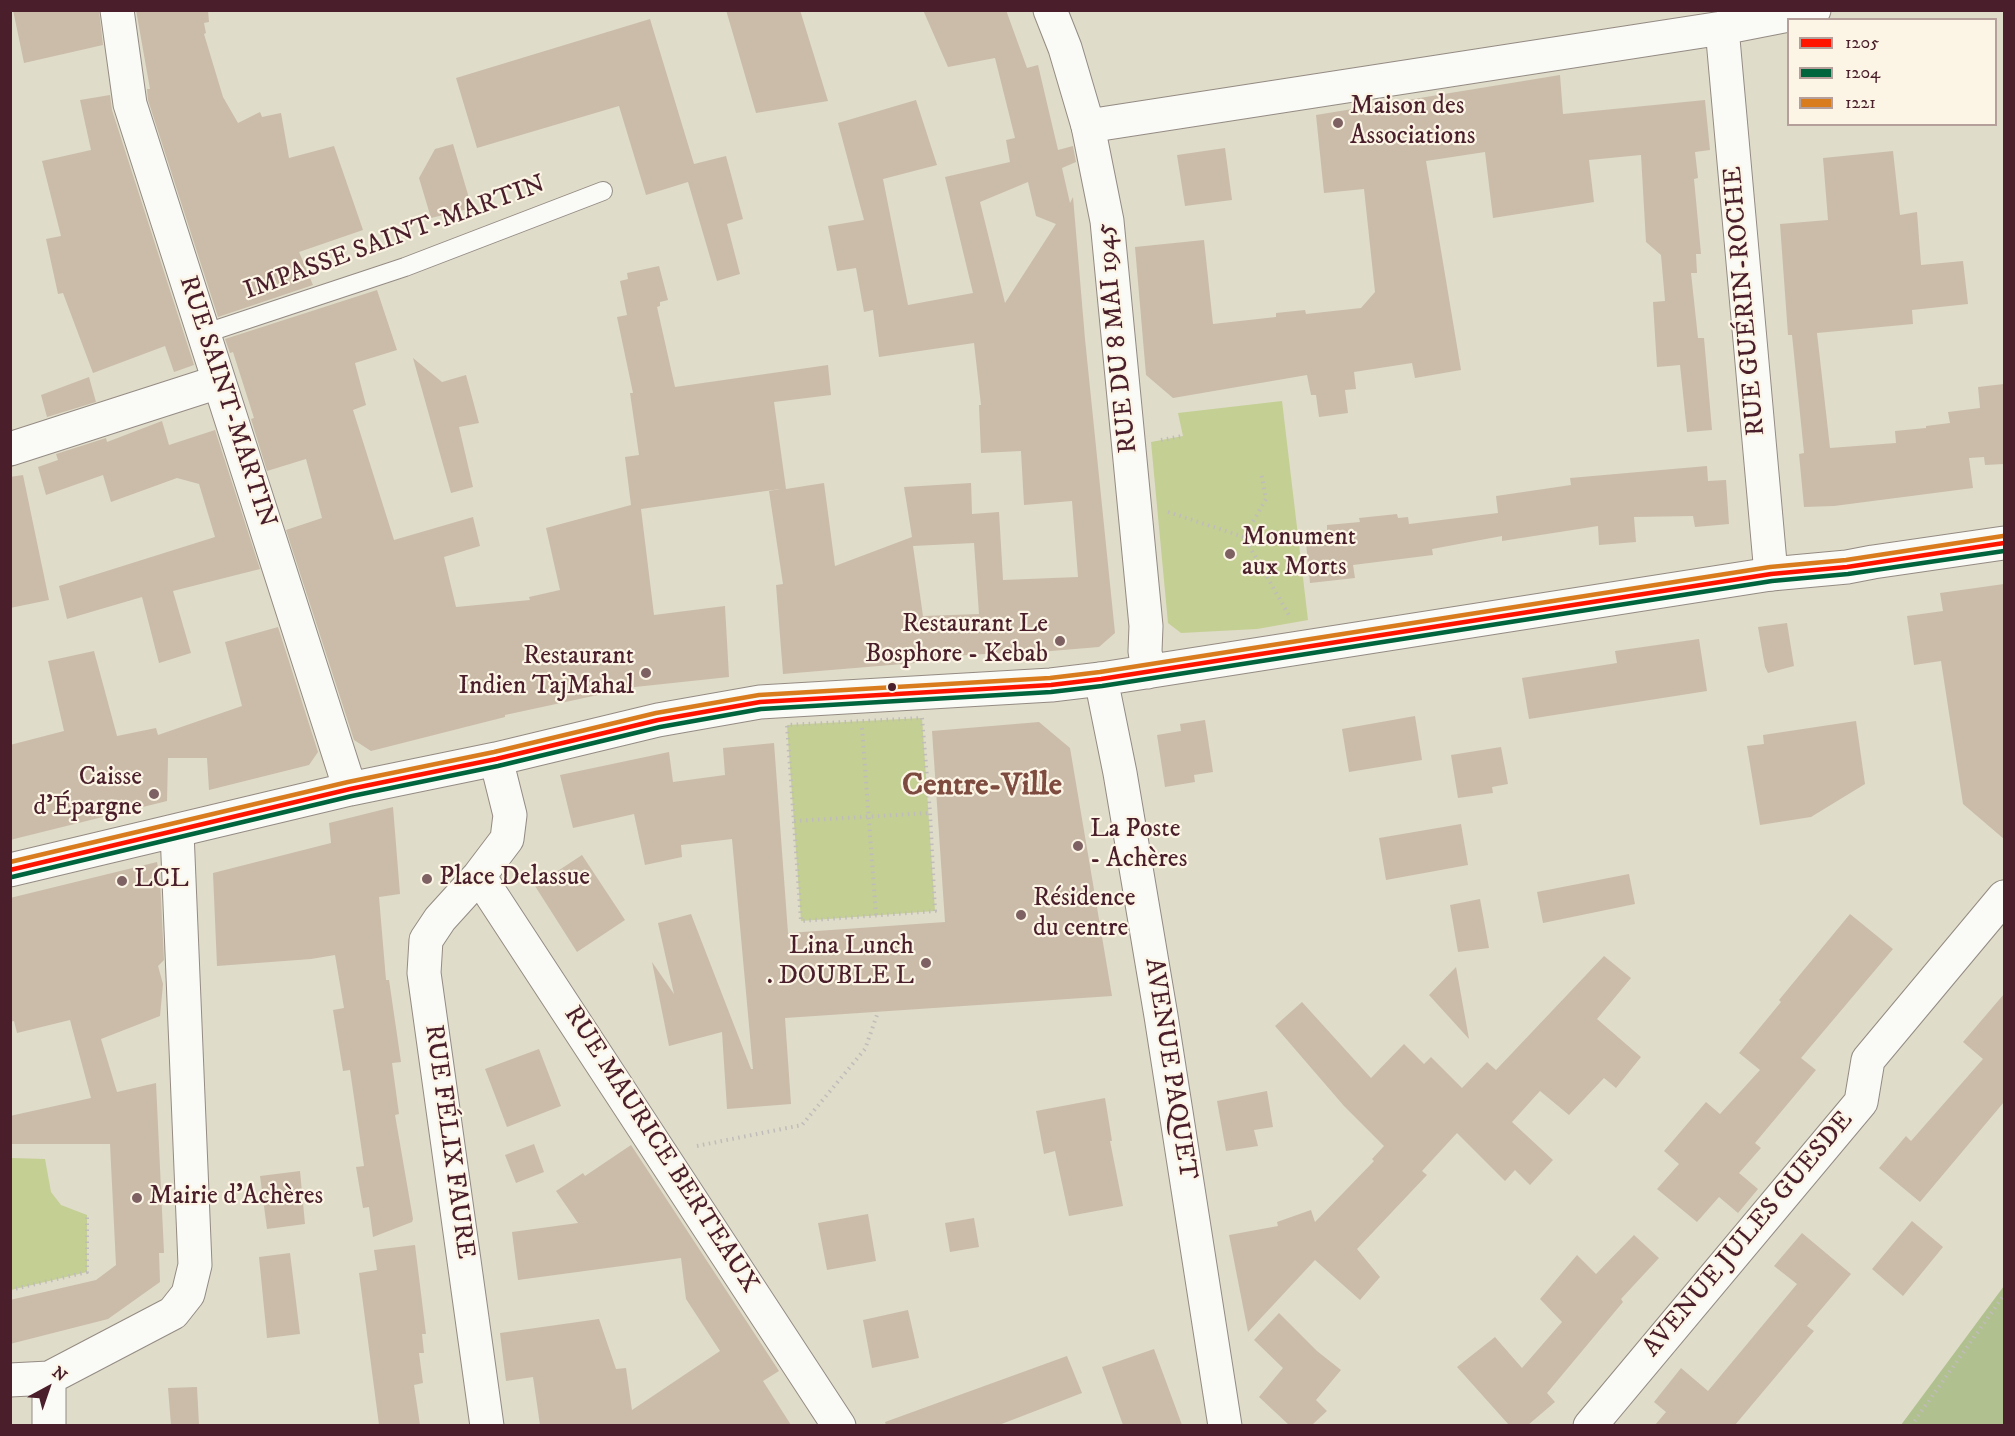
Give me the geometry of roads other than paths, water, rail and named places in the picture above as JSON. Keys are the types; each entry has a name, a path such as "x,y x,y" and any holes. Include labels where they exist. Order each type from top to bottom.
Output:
{"street":[{"name":"RUE SAINT-MARTIN","path":"117,10 130,104 350,789"},
{"name":"RUE DU 8 MAI 1945","path":"1050,10 1065,48 1088,126 1107,221 1146,626 1145,651 1148,672"},
{"path":"1088,126 1722,27 1814,10"},
{"name":"RUE GUÉRIN-ROCHE","path":"1722,27 1771,574"},
{"path":"10,449 218,382"},
{"path":"10,870 350,789 496,759 658,720 760,702 1051,685 1101,679 1771,574 1847,567 2004,543"},
{"name":"AVENUE PAQUET","path":"1101,679 1120,773 1161,1016 1225,1425"},
{"path":"479,876 507,839 510,815 496,759"},
{"path":"10,1380 49,1378 173,1313 188,1294 195,1265 177,832"},
{"name":"RUE FÉLIX FAURE","path":"479,876 440,919 426,940 424,974 487,1425"},
{"name":"RUE MAURICE BERTEAUX","path":"479,876 839,1425"},
{"name":"AVENUE JULES GUESDE","path":"1590,1425 1861,1102 1868,1060 2004,897"},
{"path":"49,1378 49,1425"}],"lane":[{"name":"IMPASSE SAINT-MARTIN","path":"203,334 405,267 603,191"}],"place":[{"name":"Maison des Associations","path":"1338,123"},
{"name":"Monument aux Morts","path":"1230,554"},
{"name":"Restaurant Le Bosphore - Kebab","path":"1060,641"},
{"name":"Restaurant Indien TajMahal","path":"646,673"},
{"name":"Caisse d'Épargne","path":"154,794"},
{"name":"La Poste - Achères","path":"1078,846"},
{"name":"Place Delassue","path":"427,879"},
{"name":"LCL","path":"122,881"},
{"name":"Résidence du centre","path":"1021,915"},
{"name":"Lina Lunch . DOUBLE L","path":"926,963"},
{"name":"Mairie d'Achères","path":"137,1198"}],"district":[{"name":"Centre-Ville","path":"982,787"}]}
